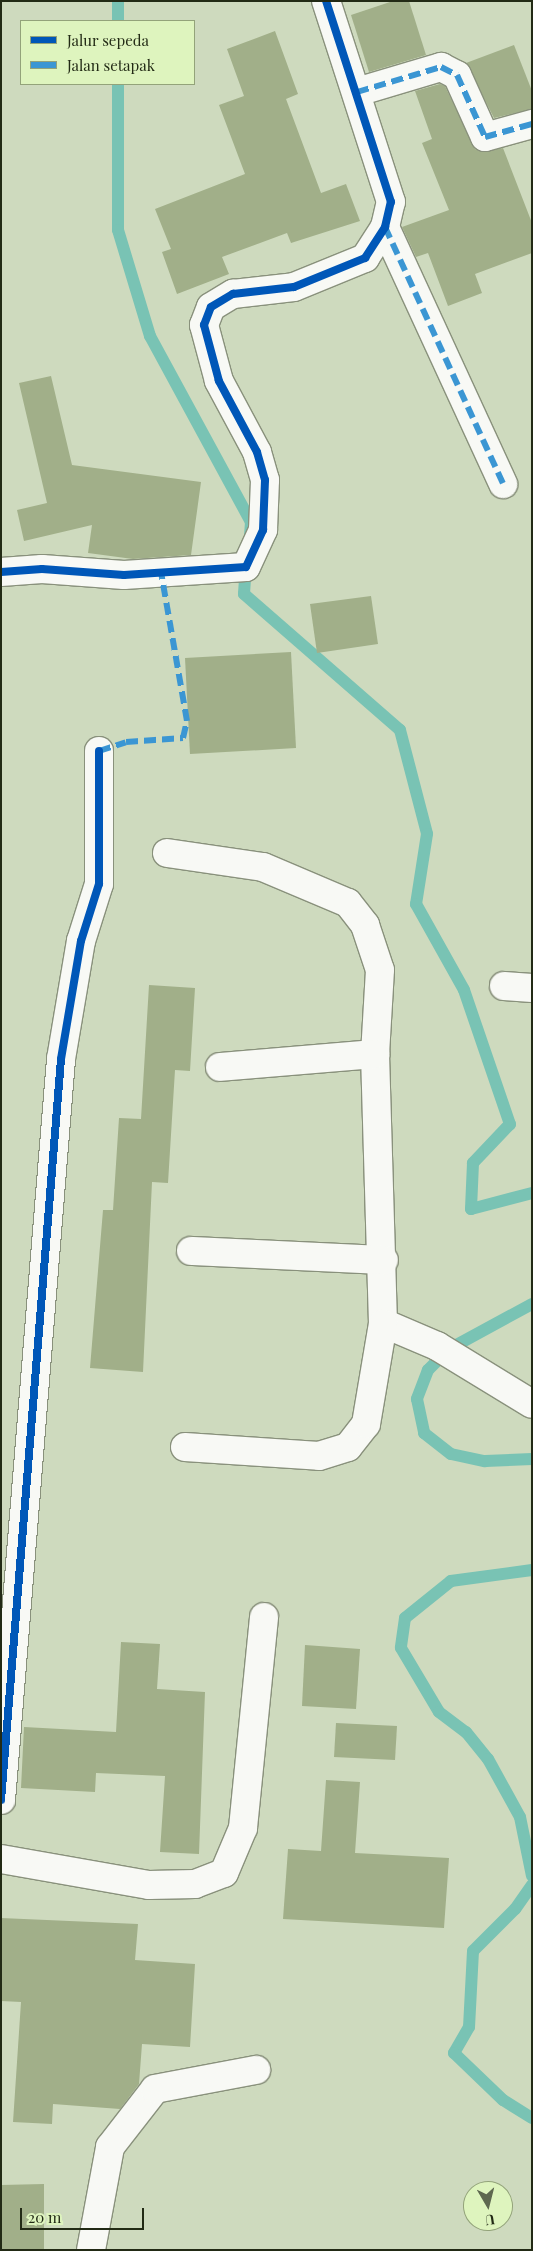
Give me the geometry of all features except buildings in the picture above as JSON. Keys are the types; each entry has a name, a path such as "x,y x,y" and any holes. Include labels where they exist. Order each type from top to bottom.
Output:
{"street":[{"path":"1,572 42,569 124,575 246,567 264,530 265,480 257,452 218,381 204,325 211,307 233,294 294,288 365,258 385,227 391,202 326,1"},
{"path":"357,92 441,68 458,75 485,137 532,124"},
{"path":"385,227 503,484"},
{"path":"1,1800 61,1059 81,941 99,884 99,752"},
{"path":"166,853 263,867 348,903 365,924 380,970 375,1054 384,1260 383,1323 366,1424 348,1447 319,1456 185,1447"},
{"path":"504,986 532,988"},
{"path":"220,1067 375,1054"},
{"path":"191,1251 384,1260"},
{"path":"383,1323 437,1346 532,1404"},
{"path":"1,1859 149,1885 194,1884 224,1873 243,1828 264,1617"},
{"path":"91,2250 110,2147 155,2089 256,2070"}],"waterway":[{"path":"118,1 118,20"},
{"path":"118,85 118,230 150,336 251,522 250,536"},
{"path":"246,565 244,594 400,730 427,834 416,904 464,990 510,1124 473,1163 471,1209 532,1193"},
{"path":"532,1304 449,1349 428,1370 417,1399 424,1433 451,1454 485,1461 532,1459"},
{"path":"532,1570 451,1581 405,1618 401,1648 439,1712 466,1732 488,1759 520,1817 532,1876"},
{"path":"532,1885 515,1909 473,1951 469,2027 454,2053 503,2100 532,2118"}],"marked path":[{"path":"357,92 441,67 457,75 485,137 532,124"},
{"path":"385,227 503,484"},
{"path":"99,751 126,742 183,738 187,721 161,572"}],"cycle path":[{"path":"1,572 42,569 124,575 246,567 263,530 265,480 257,452 219,381 204,325 211,307 233,294 294,287 365,258 385,227 391,202 326,1"},
{"path":"1,1800 61,1059 81,941 99,884 99,751"}]}
